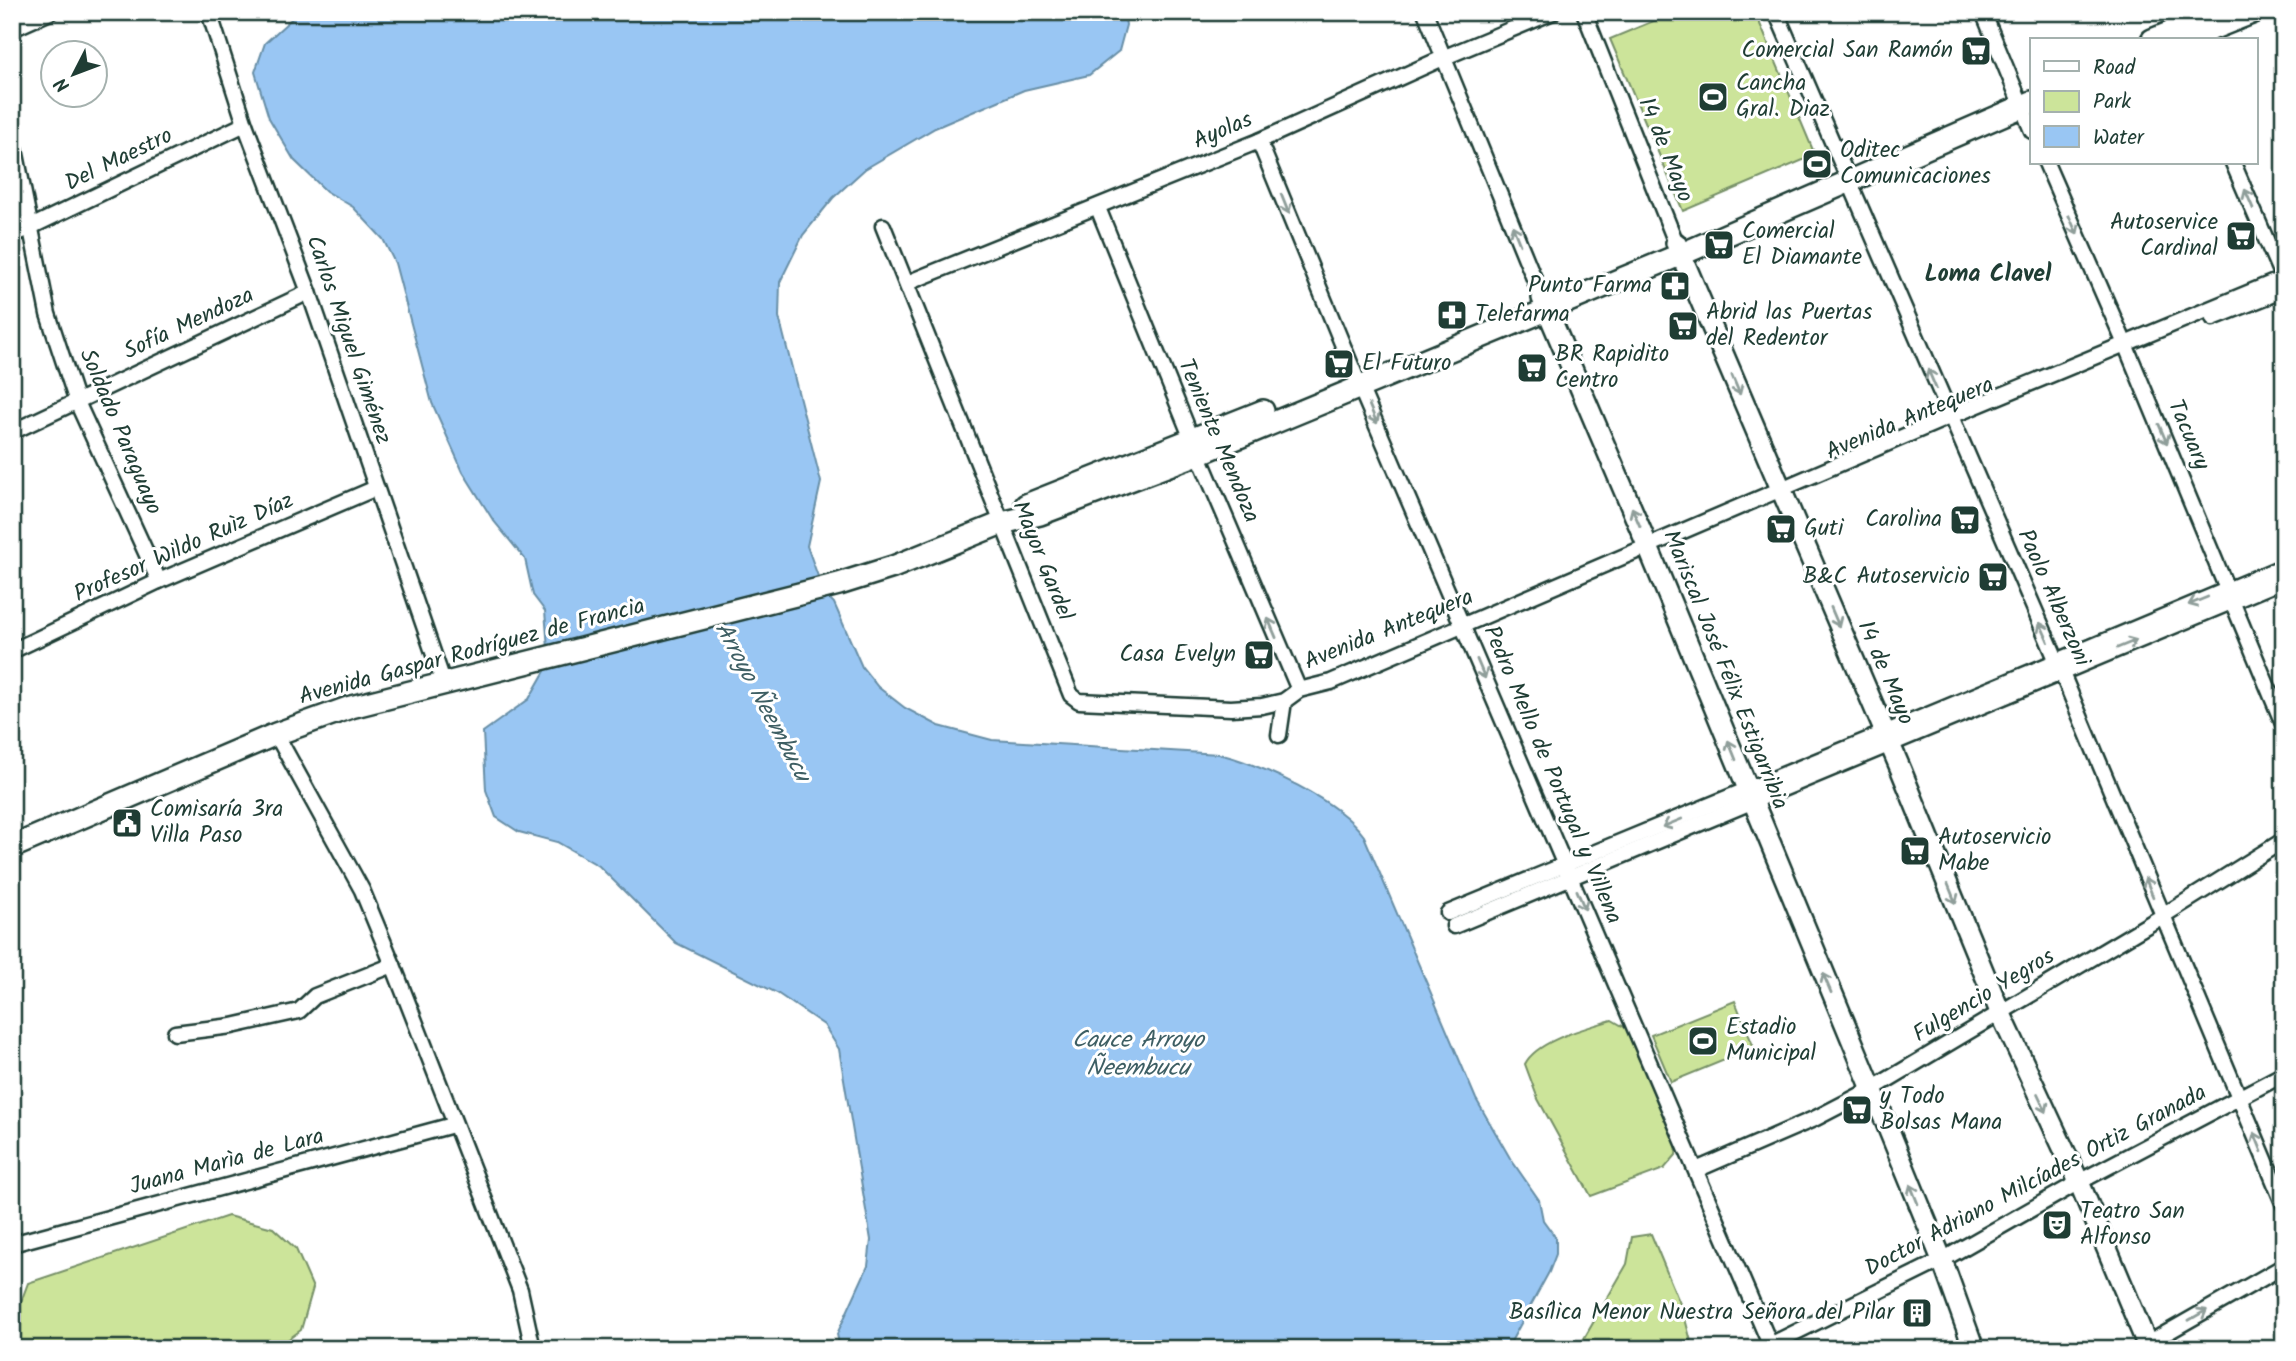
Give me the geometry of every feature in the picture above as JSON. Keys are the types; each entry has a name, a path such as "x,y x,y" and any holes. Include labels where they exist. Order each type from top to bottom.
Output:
{"main road":[{"path":"2178,31 2220,12"},
{"path":"2158,38 2253,12"},
{"name":"Avenida Gaspar Rodríguez de Francia","path":"12,846 276,734 351,707 839,584 893,567 1002,523 1040,514 1195,446 1679,249 2025,99"},
{"name":"14 de Mayo","path":"1679,249 2000,1012 2079,1182 2145,1347"},
{"name":"Mariscal José Félix Estigarribia","path":"1544,303 1872,1089 1942,1260 1974,1349"}],"street":[{"path":"12,29 50,12"},
{"name":"Carlos Miguel Giménez","path":"209,12 244,124 309,292 444,684"},
{"name":"Mariscal José Félix Estigarribia","path":"1425,12 1544,303"},
{"name":"Ayolas","path":"907,284 1259,141 1445,57 1553,12"},
{"name":"14 de Mayo","path":"1584,12 1679,249"},
{"name":"Paolo Alberzoni","path":"1776,12 1950,421 2058,665 2161,917 2241,1098 2284,1205"},
{"path":"1983,12 2025,99 2030,122"},
{"name":"Del Maestro","path":"12,236 244,124"},
{"name":"Soldado Paraguayo","path":"12,134 48,314 77,402 159,581"},
{"name":"Pedro Mello de Portugal y Villena","path":"1259,141 1358,380 1771,1347"},
{"name":"Tacuary","path":"2046,164 2127,348 2284,726"},
{"path":"2233,164 2283,282"},
{"name":"Teniente Mendoza","path":"1098,208 1299,691"},
{"name":"Mayor Gardel","path":"883,226 1071,695 1079,701 1231,708 1284,701 1299,691"},
{"name":"Avenida Antequera","path":"1299,691 1331,682 1464,629 2283,282"},
{"name":"Sofía Mendoza","path":"12,432 309,292"},
{"name":"Profesor Wildo Ruìz Díaz","path":"12,651 159,581 376,488"},
{"path":"2230,596 2284,566"},
{"path":"1451,920 1750,798 2058,665 2230,596 2284,580"},
{"path":"1279,735 1284,701"},
{"path":"276,734 362,890 520,1290 533,1349"},
{"name":"Fulgencio Yegros","path":"1696,1170 1816,1118 1872,1089 2161,917 2284,840"},
{"path":"176,1033 232,1026 299,1011 315,996 393,965"},
{"name":"Doctor Adriano Milcíades Ortiz Granada","path":"1771,1347 1942,1260 2079,1182 2284,1074"},
{"name":"Juana Marìa de Lara","path":"12,1244 453,1125"},
{"path":"2145,1347 2284,1266"}],"green space":[{"name":"Cancha Gral. Diaz","path":"1675,12 1755,12 1815,155 1683,211 1610,39"},
{"name":"Estadio Municipal","path":"1735,1001 1754,1048 1671,1082 1651,1035"},
{"path":"1612,1020 1629,1030 1638,1057 1664,1108 1677,1145 1676,1155 1664,1169 1591,1196 1538,1099 1525,1064 1540,1048 1551,1042"},
{"path":"228,1216 273,1228 296,1249 313,1288 301,1330 275,1349 20,1349 16,1315 28,1283"},
{"path":"1651,1234 1683,1311 1693,1349 1578,1349 1627,1264 1632,1237"}],"water":[{"name":"Cauce Arroyo Ñeembucu","path":"299,12 1124,12 1126,25 1119,51 1089,75 1024,90 935,128 865,169 833,198 803,235 780,282 779,317 821,482 807,546 824,593 834,603 862,667 878,687 905,708 939,726 992,740 1219,754 1277,775 1318,797 1352,823 1364,836 1476,1099 1510,1158 1539,1200 1543,1220 1556,1238 1556,1254 1549,1272 1507,1349 840,1349 837,1334 868,1266 871,1240 839,1049 824,1025 777,993 676,943 599,866 557,842 519,832 496,817 486,790 483,732 529,699 545,671 549,661 545,611 533,595 525,559 493,520 463,472 432,403 395,263 383,239 353,207 326,191 294,160 269,118 255,72 265,43"}],"place":[{"name":"Comercial San Ramón","path":"1976,51"},
{"name":"Cancha Gral. Diaz","path":"1713,97"},
{"name":"Oditec Comunicaciones","path":"1817,164"},
{"name":"Autoservice Cardinal","path":"2241,236"},
{"name":"Comercial El Diamante","path":"1719,245"},
{"name":"Punto Farma","path":"1675,286"},
{"name":"Telefarma","path":"1452,315"},
{"name":"Abrid las Puertas del Redentor","path":"1683,326"},
{"name":"El Futuro","path":"1339,364"},
{"name":"BR Rapidito Centro","path":"1532,368"},
{"name":"Carolina","path":"1965,520"},
{"name":"Guti","path":"1781,529"},
{"name":"B&C Autoservicio","path":"1993,577"},
{"name":"Casa Evelyn","path":"1259,655"},
{"name":"Comisaría 3ra Villa Paso","path":"127,823"},
{"name":"Autoservicio Mabe","path":"1915,851"},
{"name":"Estadio Municipal","path":"1703,1041"},
{"name":"y Todo Bolsas Mana","path":"1857,1110"},
{"name":"Teatro San Alfonso","path":"2057,1225"},
{"name":"Basílica Menor Nuestra Señora del Pilar","path":"1917,1313"}],"district":[{"name":"Loma Clavel","path":"1988,274"}],"water label":[{"name":"Arroyo Ñeembucu","path":"762,702"}]}
